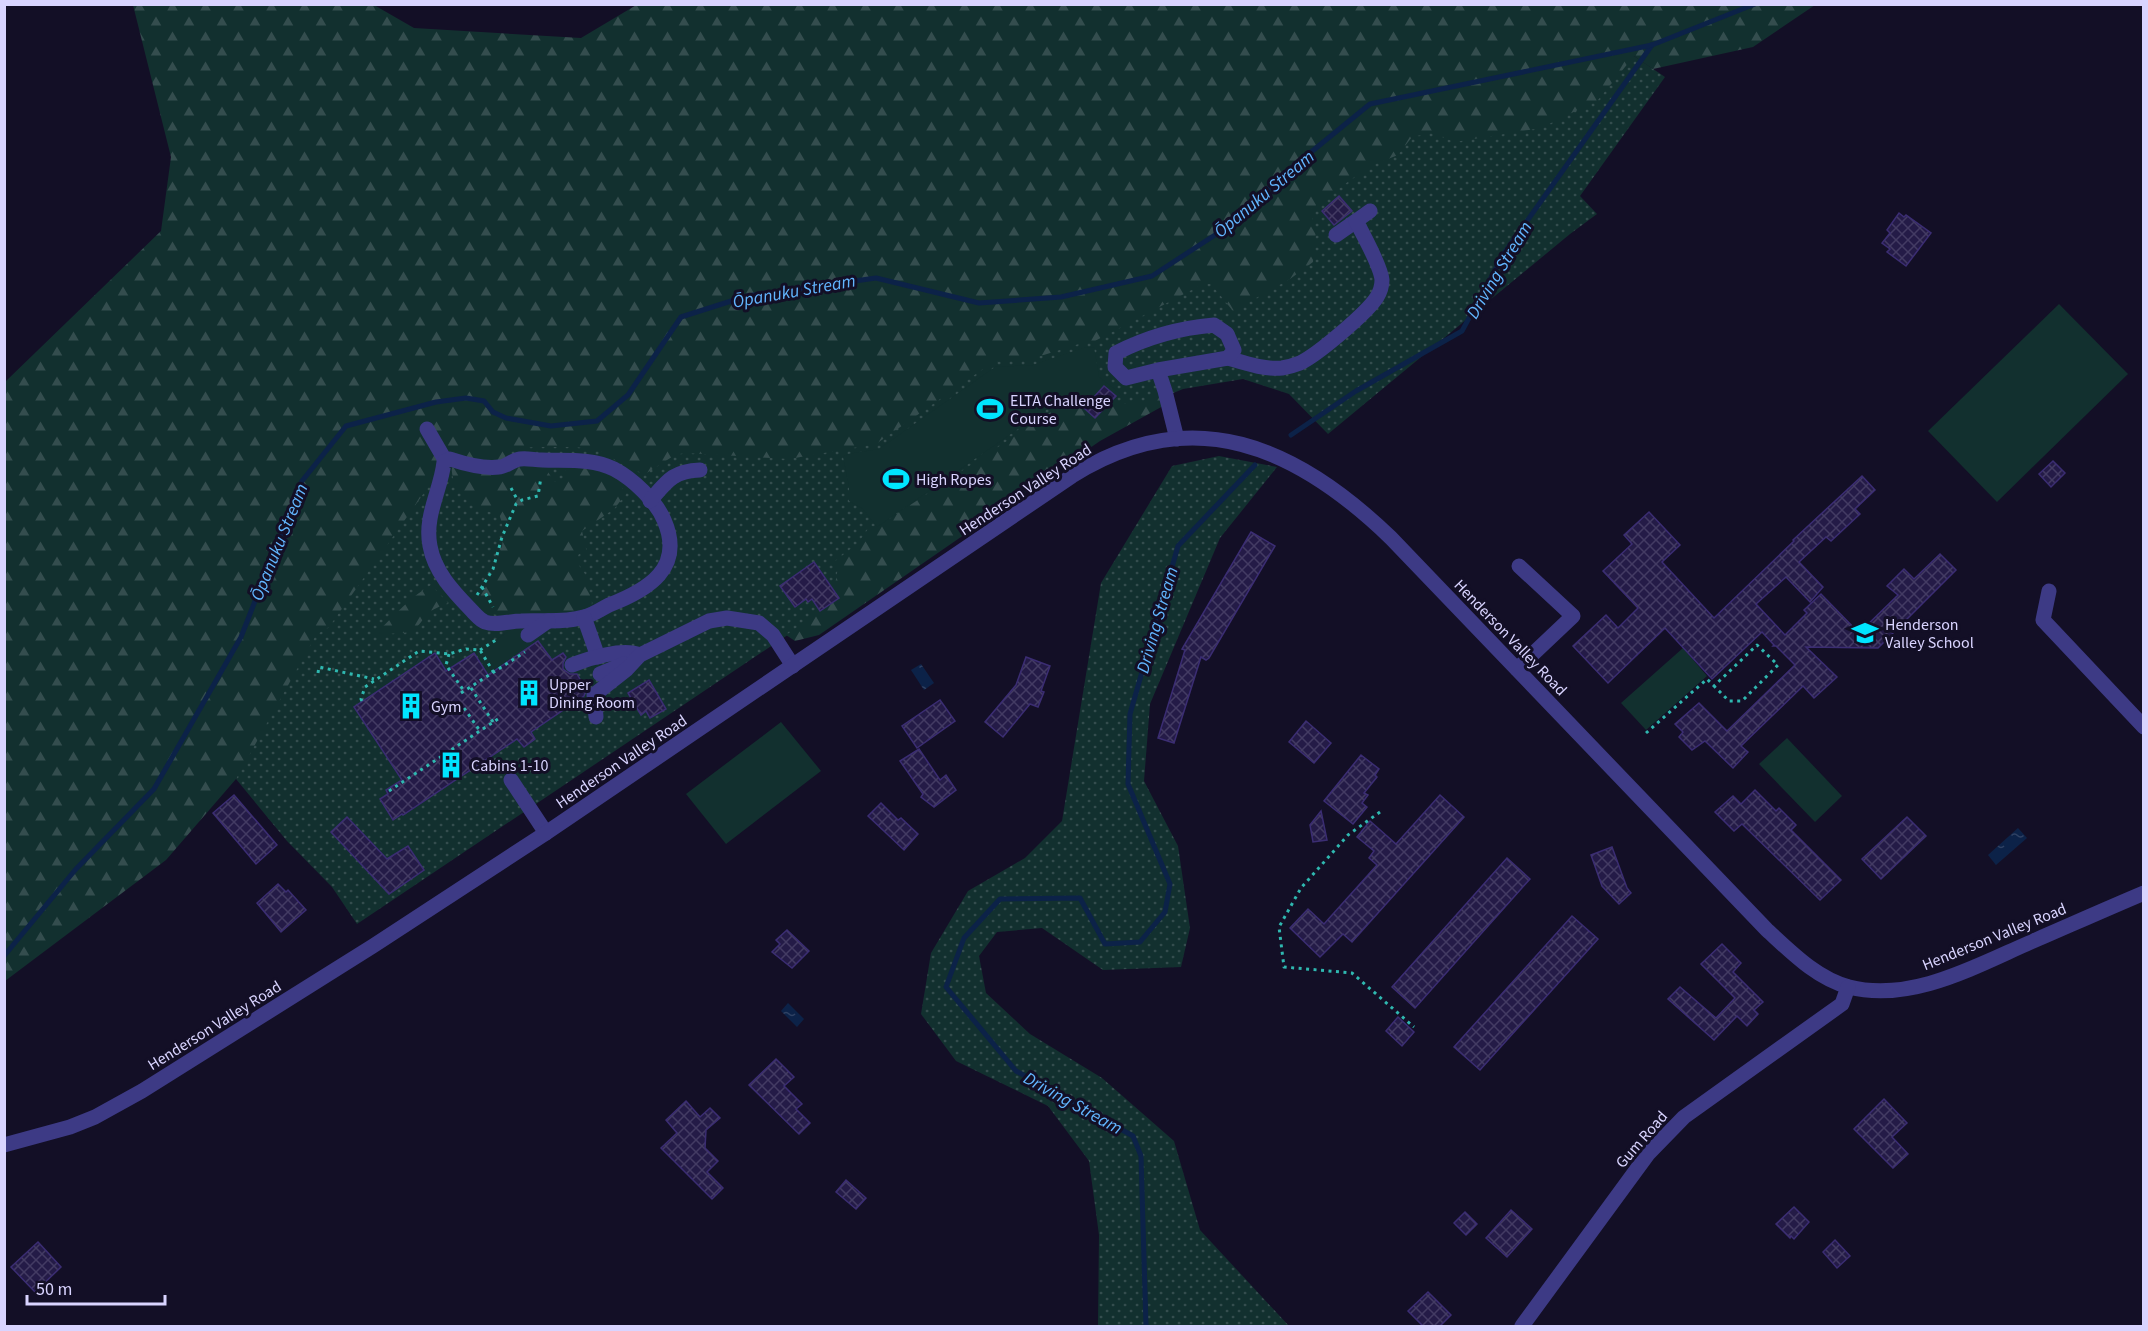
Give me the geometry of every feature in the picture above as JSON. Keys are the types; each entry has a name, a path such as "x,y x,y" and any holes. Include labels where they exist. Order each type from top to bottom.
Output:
{"street":[{"path":"1335,235 1370,211"},
{"path":"1228,358 1234,350 1227,334 1214,325 1188,327 1158,335 1116,353 1115,367 1126,378 1228,358 1249,364 1281,368 1300,363 1328,345 1369,307 1376,299 1380,289 1382,279 1356,221"},
{"path":"1158,370 1166,391 1177,439"},
{"path":"427,429 445,460 443,478 436,491 431,511 429,538 435,560 451,590 482,621 494,624 584,617 639,590 656,579 667,565 672,545 671,536 663,517 630,480 613,469 578,460 520,459 500,467 470,465 450,459 445,460"},
{"name":"Henderson Valley Road","path":"4,1145 95,1118 142,1091 373,946 546,833 1094,462 1146,445 1177,439 1199,437 1249,446 1304,468 1357,506 1391,538 1767,930 1814,970 1848,987 1893,990 1938,981 2144,893"},
{"path":"650,501 669,479 685,470 700,470"},
{"path":"1517,669 1573,616 1519,566"},
{"path":"2049,591 2043,620 2144,727"},
{"path":"584,617 598,657"},
{"path":"600,675 709,621 736,619 759,623 772,635 793,666"},
{"path":"528,635 548,621"},
{"path":"572,665 584,660 626,652 640,655"},
{"path":"596,717 594,695 627,669 640,655"},
{"path":"511,780 546,833"},
{"name":"Gum Road","path":"1522,1326 1665,1134 1684,1117 1842,1004 1848,987"}],"path":[{"path":"518,501 538,496 541,480"},
{"path":"511,488 518,501"},
{"path":"472,599 482,588 493,568 504,532 518,501"},
{"path":"482,588 493,607"},
{"path":"1646,733 1707,679 1714,686 1729,701 1742,701 1778,666 1756,645 1714,686"},
{"path":"362,701 365,687 419,651 449,654 466,649 480,650 494,673"},
{"path":"449,654 447,665 463,692 527,651"},
{"path":"318,673 319,667 376,680"},
{"path":"471,688 493,722"},
{"path":"464,708 480,731"},
{"path":"389,791 501,717"},
{"path":"1380,812 1348,836 1301,888 1279,927 1284,967 1352,974 1414,1027"}],"green space":[{"path":"638,4 1815,5 1753,47 1653,69 1634,56 1598,100 1541,128 1455,142 1431,133 1412,137 1398,155 1368,167 1310,210 1316,231 1313,262 1290,279 1233,311 1211,284 1203,284 1093,342 1082,343 1031,359 993,362 876,444 789,459 685,453 675,455 645,474 628,468 601,451 576,447 533,447 505,451 509,458 530,462 547,470 553,482 563,481 566,467 575,462 613,474 626,494 614,509 582,531 587,553 579,554 577,558 585,574 592,603 589,611 517,618 479,612 472,600 498,560 503,538 502,526 499,514 477,508 461,494 448,459 329,627 316,635 236,779 166,860 5,981 5,382 161,231 171,157 133,5 374,5 414,28 581,38"},
{"path":"1634,56 1665,77 1580,196 1597,214 1328,434 1289,394 1243,379 1183,389 1108,420 357,924 332,887 287,841 236,779 356,468 1376,114"},
{"path":"2059,304 2128,374 1997,502 1928,431"},
{"name":"ELTA Challenge Course","path":"1094,347 1099,377 1121,394 1094,420 1070,397 1057,402 877,527 863,509 849,501 849,486 843,457 848,454 879,449 995,367 1033,365 1084,348"},
{"path":"1159,395 1163,406 1100,441 819,635 795,641 786,635 839,598 834,591 838,567 834,562 858,543 870,526 877,527 1072,398 1094,420 1115,400 1131,404"},
{"path":"1219,456 1277,467 1220,538 1150,704 1144,781 1178,846 1190,928 1181,967 1103,970 1042,928 997,932 979,956 986,993 1030,1034 1102,1078 1174,1141 1200,1230 1289,1326 1098,1326 1099,1235 1089,1161 1048,1106 956,1061 921,1014 931,953 968,891 1025,858 1062,821 1101,583 1172,466"},
{"path":"431,585 448,603 431,611 413,630 378,639 375,634 407,603"},
{"path":"520,624 534,643 488,673 476,653"},
{"path":"1683,648 1707,676 1646,730 1621,703"},
{"path":"781,722 821,771 726,844 686,794"},
{"path":"1787,738 1842,796 1815,822 1759,764"}],"water":[{"path":"921,664 934,683 924,690 911,670"},
{"path":"2018,828 2027,838 1996,865 1988,855"},
{"path":"788,1003 804,1019 797,1027 781,1011"}],"building":[{"path":"1339,196 1352,211 1334,225 1322,211"},
{"path":"1899,213 1904,217 1906,215 1931,233 1906,266 1887,252 1890,249 1882,243 1890,233 1887,230"},
{"path":"1104,386 1116,396 1095,418 1084,408"},
{"path":"2053,461 2065,473 2051,487 2039,474"},
{"path":"1862,476 1875,490 1855,509 1860,514 1831,541 1826,537 1799,562 1823,587 1810,602 1786,577 1756,604 1785,635 1807,613 1804,610 1821,594 1859,633 1898,595 1887,586 1904,569 1914,579 1940,554 1956,570 1878,648 1806,647 1837,677 1814,698 1803,686 1741,746 1748,752 1733,768 1705,741 1692,750 1679,737 1683,732 1675,724 1699,703 1727,731 1795,665 1776,646 1773,646 1762,632 1712,679 1665,628 1608,683 1573,646 1606,615 1618,628 1638,608 1603,571 1632,544 1624,535 1649,512 1680,545 1662,562 1714,618"},
{"path":"1251,532 1275,546 1209,658 1206,660 1201,657 1174,743 1158,738 1185,650 1182,649"},
{"path":"814,562 839,598 820,611 812,599 808,602 806,599 795,607 780,586"},
{"path":"538,641 552,660 563,653 566,657 563,669 570,674 577,674 586,690 584,696 531,732 535,739 524,747 517,739 393,820 380,799 388,794 386,790 402,780 354,707 435,653 446,671 474,653 488,675"},
{"path":"1026,657 1050,666 1041,691 1044,692 1038,707 1030,704 1003,737 985,722 1016,685"},
{"path":"649,680 666,709 650,718 646,711 641,715 628,693"},
{"path":"940,700 955,721 917,748 902,726"},
{"path":"1306,721 1331,743 1314,763 1289,742"},
{"path":"919,749 940,780 946,775 956,790 934,807 921,797 923,794 900,761"},
{"path":"1361,755 1379,769 1375,775 1377,777 1364,793 1368,795 1362,803 1367,807 1353,824 1324,801"},
{"path":"1755,790 1776,811 1779,808 1796,825 1791,830 1841,880 1820,900 1742,824 1734,831 1715,812 1733,796 1741,804"},
{"path":"234,795 277,845 256,864 213,813"},
{"path":"1440,795 1464,817 1352,942 1343,934 1320,957 1290,928 1308,909 1324,924 1377,865 1369,858 1374,851 1357,837 1370,821 1396,844"},
{"path":"881,803 898,820 901,818 918,834 904,850 868,816"},
{"path":"1321,811 1327,840 1313,842 1310,825"},
{"path":"347,817 387,859 408,846 424,870 389,894 331,832"},
{"path":"1907,817 1926,836 1881,879 1862,859"},
{"path":"1612,847 1631,893 1619,904 1602,886 1591,855"},
{"path":"1507,858 1530,879 1415,1008 1392,987"},
{"path":"278,884 286,892 288,890 306,910 281,932 257,903"},
{"path":"1572,916 1598,939 1480,1070 1454,1047"},
{"path":"787,930 809,951 792,968 772,952 780,944 776,940"},
{"path":"1722,944 1741,963 1733,972 1763,1002 1754,1010 1758,1014 1747,1026 1737,1016 1714,1040 1668,999 1680,987 1716,1018 1735,998 1701,964"},
{"path":"1398,1017 1414,1032 1402,1046 1386,1031"},
{"path":"776,1059 794,1077 784,1086 802,1104 796,1109 810,1123 799,1134 749,1085"},
{"path":"1884,1099 1907,1123 1892,1137 1908,1154 1893,1168 1854,1129"},
{"path":"686,1101 700,1117 710,1108 720,1118 706,1130 705,1148 718,1161 707,1172 723,1188 712,1199 661,1148 677,1133 666,1120"},
{"path":"846,1180 866,1198 856,1209 836,1192"},
{"path":"1794,1207 1809,1222 1794,1239 1776,1224"},
{"path":"1511,1210 1532,1229 1507,1257 1486,1238"},
{"path":"1465,1212 1477,1224 1466,1235 1454,1223"},
{"path":"1835,1240 1850,1256 1837,1268 1823,1252"},
{"path":"38,1242 61,1267 35,1292 11,1267"},
{"path":"1428,1292 1451,1315 1440,1326 1423,1326 1408,1311"}],"waterway":[{"name":"Ōpanuku Stream","path":"4,956 76,869 154,789 241,637 302,481 346,426 436,402 466,398 484,401 493,412 506,418 551,426 597,421 628,395 681,317 747,296 876,278 979,303 1061,297 1152,276 1218,233 1294,166 1370,104 1652,45 1755,4"},
{"name":"Driving Stream","path":"1291,435 1356,391 1462,331 1505,252 1652,45"},
{"name":"Driving Stream","path":"1146,1326 1141,1156 1133,1136 1016,1071 946,987 964,938 1000,899 1080,898 1105,944 1140,942 1165,912 1170,884 1128,784 1130,714 1178,546 1255,465"}],"place":[{"name":"ELTA Challenge Course","path":"990,409"},
{"name":"High Ropes","path":"896,479"},
{"name":"Henderson Valley School","path":"1865,633"},
{"name":"Upper Dining Room","path":"529,693"},
{"name":"Gym","path":"411,706"},
{"name":"Cabins 1-10","path":"451,765"}]}
